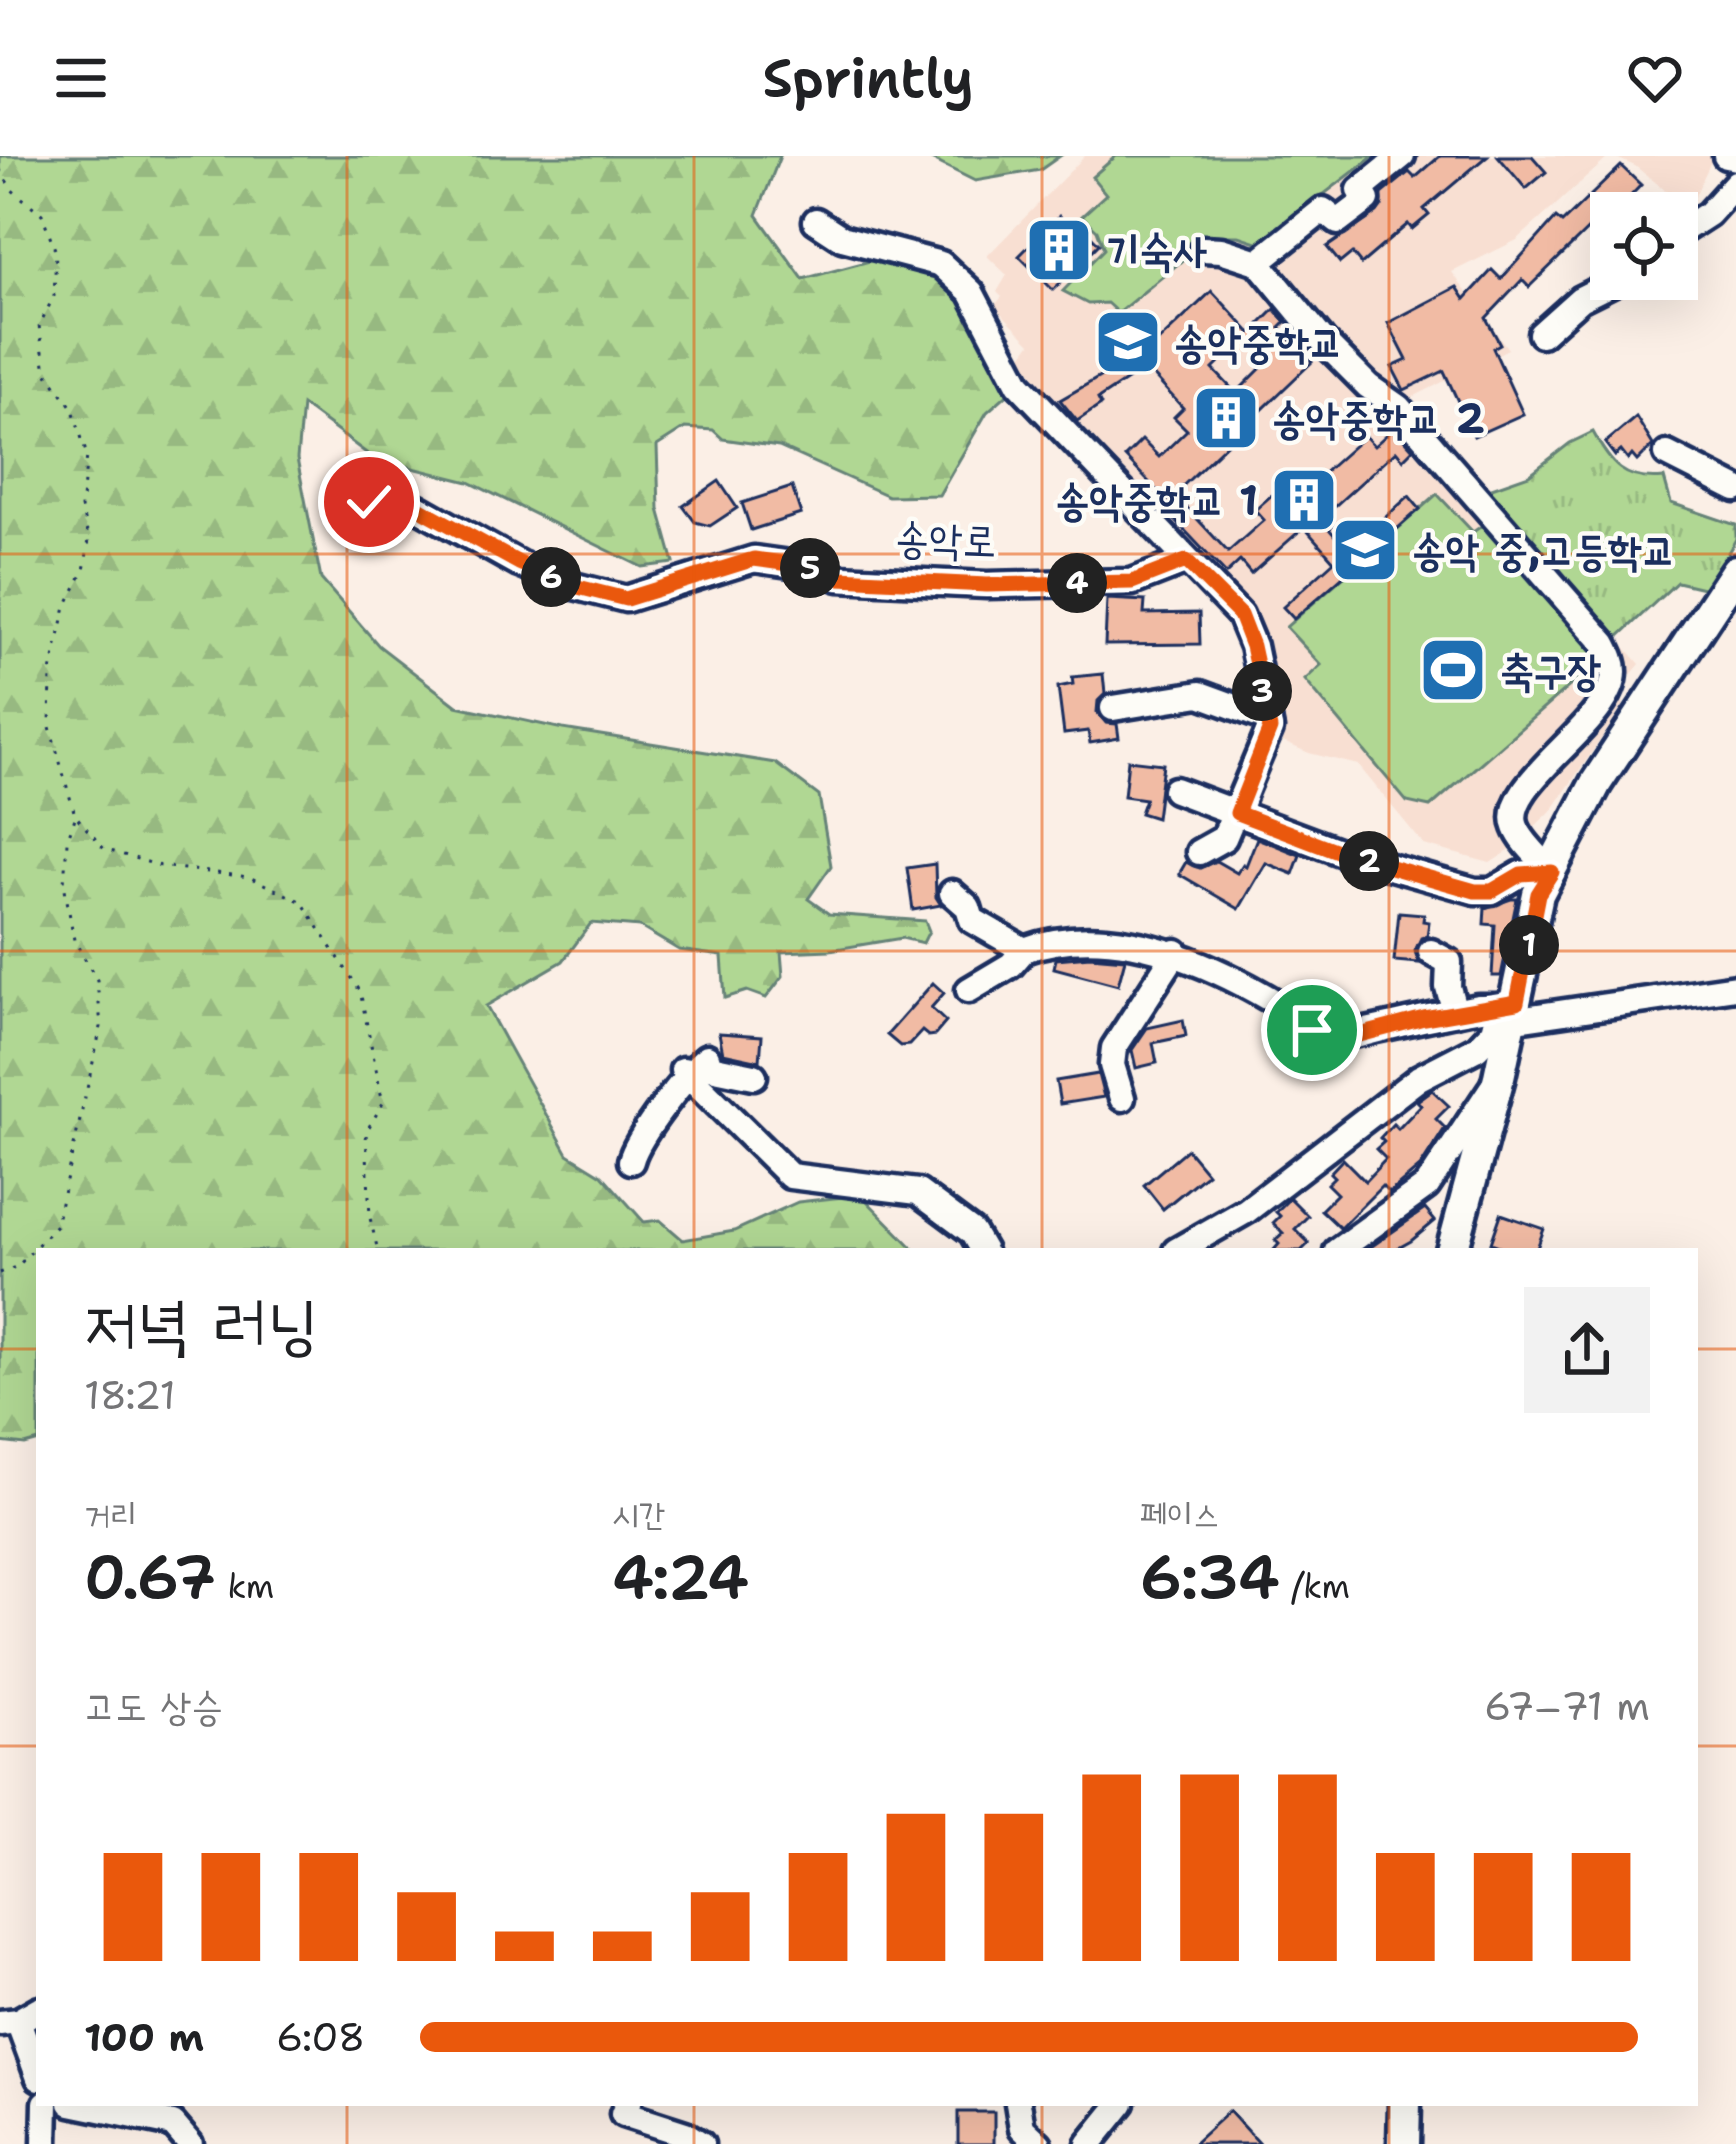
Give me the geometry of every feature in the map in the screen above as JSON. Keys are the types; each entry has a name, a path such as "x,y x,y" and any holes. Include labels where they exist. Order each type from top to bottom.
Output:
{"main road":[{"path":"1457,1248 1538,894 1596,783 1736,571"},
{"path":"1457,1248 1513,1009 1579,839 1621,764 1736,586"},
{"path":"1408,2144 1409,2106"}],"street":[{"path":"1258,262 1323,210 1338,222 1356,210 1367,200 1360,190 1402,156"},
{"path":"1726,156 1736,158"},
{"path":"1698,220 1736,183"},
{"path":"816,220 842,238 941,264 970,292 1019,385 1240,615 1252,646 1270,729 1224,838 1199,851"},
{"path":"1203,249 1258,262 1324,342 1368,386 1398,407 1605,644 1615,675 1610,689 1581,730 1527,786 1514,809 1515,827 1552,872"},
{"path":"1541,334 1590,293"},
{"path":"1667,454 1736,488"},
{"name":"송악로","path":"369,502 417,507 519,563 574,586 626,599 754,559 804,566 839,578 987,585 1132,582 1186,561"},
{"path":"1114,708 1200,694 1268,718"},
{"path":"1175,790 1345,854 1475,891 1492,891 1521,874 1552,872"},
{"path":"952,893 968,907 972,920 1024,950"},
{"path":"970,990 1024,950 1052,940 1102,940 1176,952 1285,1008 1329,1039 1456,1012 1736,987"},
{"path":"1122,1098 1112,1065 1114,1048 1176,952"},
{"path":"1431,952 1449,962 1448,987 1456,1012"},
{"path":"1181,1248 1246,1211 1419,1078 1477,1048 1513,1009"},
{"path":"632,1161 638,1143 686,1072 707,1057 710,1067 754,1076"},
{"path":"686,1072 790,1176 919,1192 972,1232 981,1248"},
{"path":"1341,1248 1427,1186 1499,1077"},
{"path":"19,2018 36,2069"},
{"path":"44,2144 46,2106"},
{"path":"85,2106 173,2123 190,2144"},
{"path":"627,2106 623,2114 701,2144"},
{"path":"1089,2144 1120,2106"},
{"path":"1013,2116 1039,2144"}],"path":[{"path":"0,170 12,190 42,214 56,252 54,296 39,326 42,348 46,371 74,409 87,456 81,508 89,540 84,571 65,606 51,672 50,727 75,815 104,849 160,866 249,877 302,902 360,991 383,1103 367,1132 370,1218 377,1248"},
{"path":"0,1274 18,1266 56,1225 101,1028 97,980 74,940 64,884 67,841 75,815"}],"shaded area":[{"name":"송악 중,고등학교","path":"1085,156 1610,156 1517,240 1452,272 1508,349 1407,400 1640,664 1619,689 1624,705 1553,809 1490,863 1424,845 1358,765 1274,738 1248,611 1064,418 1021,357 1031,343 994,306 1002,297 997,292 1007,275 987,256"},
{"path":"1612,156 1736,156 1736,170 1713,157 1697,192 1668,192 1635,166"}],"green space":[{"path":"0,156 780,156 757,215 803,279 903,252 941,264 1019,384 987,412 939,495 888,496 779,447 685,428 657,446 659,509 674,563 642,567 469,482 373,458 302,405 297,459 321,579 379,646 457,706 563,729 775,763 819,796 831,866 808,899 829,914 925,921 929,931 923,943 902,938 830,950 781,952 783,976 766,998 747,991 725,998 722,956 679,950 640,927 591,923 563,961 486,1006 568,1154 602,1175 644,1222 660,1220 683,1240 734,1231 798,1202 861,1195 913,1248 36,1248 36,1442 0,1442"},
{"path":"925,156 1060,156 1040,170 975,181"},
{"path":"1116,156 1374,156 1260,243 1239,236 1212,236 1118,313 1107,303 1088,304 1063,291 1104,249 1097,230 1082,216 1106,194 1092,177"},
{"path":"1593,432 1620,469 1639,477 1664,478 1671,503 1736,525 1736,539 1707,589 1677,582 1617,638 1486,490 1529,475 1570,443"},
{"path":"1437,494 1473,532 1483,525 1593,652 1595,664 1430,807 1407,802 1305,680 1321,665 1286,627"}],"building":[{"path":"1440,156 1487,156 1424,209 1429,215 1412,229 1408,224 1361,264 1352,253 1340,263 1327,247 1377,213 1382,194 1409,172 1415,178"},
{"path":"1498,156 1532,156 1546,172 1526,189"},
{"path":"1621,166 1641,185 1634,192 1594,192"},
{"path":"1590,196 1590,227 1529,287 1522,280 1486,318 1500,344 1493,348 1523,414 1474,436 1444,371 1404,390 1392,367 1407,360 1388,323 1457,287 1465,299 1492,270 1501,279 1556,218 1562,223"},
{"name":"기숙사","path":"1059,216 1068,225 1074,219 1099,244 1053,290 1019,256"},
{"path":"1212,291 1251,333 1275,309 1286,322 1280,328 1312,362 1167,501 1125,457 1142,440 1159,457 1187,430 1174,417 1183,408 1139,360","holes":["1246,337 1269,360 1236,393 1213,369"]},
{"path":"1124,363 1133,376 1098,399 1101,405 1077,421 1060,400"},
{"path":"1636,417 1653,445 1637,461 1632,455 1628,460 1621,451 1615,456 1605,443"},
{"path":"1394,428 1413,449 1403,459 1396,451 1325,515 1334,525 1329,529 1348,551 1409,496 1420,509 1294,619 1283,607 1334,561 1304,527 1251,574 1240,561 1226,574 1175,520 1187,508 1228,552 1264,520 1255,510 1292,477 1304,490 1365,436 1374,446"},
{"path":"719,481 737,508 710,526 695,522 683,506"},
{"path":"792,487 801,514 751,530 742,503"},
{"path":"1107,599 1145,601 1144,614 1199,613 1200,644 1105,645"},
{"path":"1103,674 1105,694 1097,712 1106,723 1117,724 1119,738 1090,743 1088,731 1064,734 1058,687 1073,684 1072,677"},
{"path":"1128,760 1163,764 1156,818 1140,813 1145,799 1124,796"},
{"path":"1257,838 1300,855 1293,874 1266,863 1239,909 1179,874 1186,862 1200,868 1216,861 1237,873 1246,866"},
{"path":"935,864 936,897 941,905 913,910 907,868"},
{"path":"1517,899 1501,976 1492,976 1495,925 1484,924 1485,908"},
{"path":"1399,912 1424,914 1423,921 1429,922 1427,936 1415,951 1419,963 1394,961"},
{"path":"1056,959 1125,959 1118,985 1054,968"},
{"path":"933,983 944,993 931,1008 946,1022 935,1035 922,1031 909,1045 900,1046 887,1035"},
{"path":"1183,1020 1186,1036 1153,1043 1157,1063 1136,1068 1132,1050 1147,1028"},
{"path":"719,1033 762,1036 760,1061 723,1053"},
{"path":"1098,1074 1104,1097 1060,1104 1056,1081"},
{"path":"1432,1090 1449,1106 1436,1119 1445,1128 1420,1167 1389,1193 1382,1186 1340,1228 1321,1210 1337,1194 1327,1184 1334,1177 1330,1173 1343,1159 1365,1181 1386,1159 1376,1149 1384,1142 1380,1138 1393,1124 1398,1129 1421,1105 1417,1101"},
{"path":"1187,1149 1207,1173 1163,1209 1144,1185"},
{"path":"1290,1198 1308,1216 1295,1229 1309,1243 1304,1248 1276,1248 1279,1244 1275,1240 1283,1233 1273,1223 1280,1216 1276,1212"},
{"path":"1425,1209 1435,1221 1398,1248 1369,1248"},
{"path":"1501,1214 1544,1229 1537,1248 1491,1243"},
{"path":"1229,2111 1259,2144 1193,2144"},
{"path":"958,2112 994,2112 994,2144 958,2144"}],"place":[{"name":"기숙사","path":"1059,250"},
{"name":"송악중학교","path":"1128,342"},
{"name":"송악중학교 2","path":"1226,418"},
{"name":"송악중학교 1","path":"1304,500"},
{"name":"송악 중,고등학교","path":"1365,550"},
{"name":"축구장","path":"1453,670"}],"route":[{"path":"369,502 417,507 519,563 574,586 626,599 754,559 804,566 839,578 987,585 1132,582 1186,561 1240,615 1252,646 1270,729 1237,813 1345,854 1475,891 1492,891 1521,874 1552,872 1538,894 1517,1002 1424,1018 1352,1037 1329,1039 1312,1030"}]}
